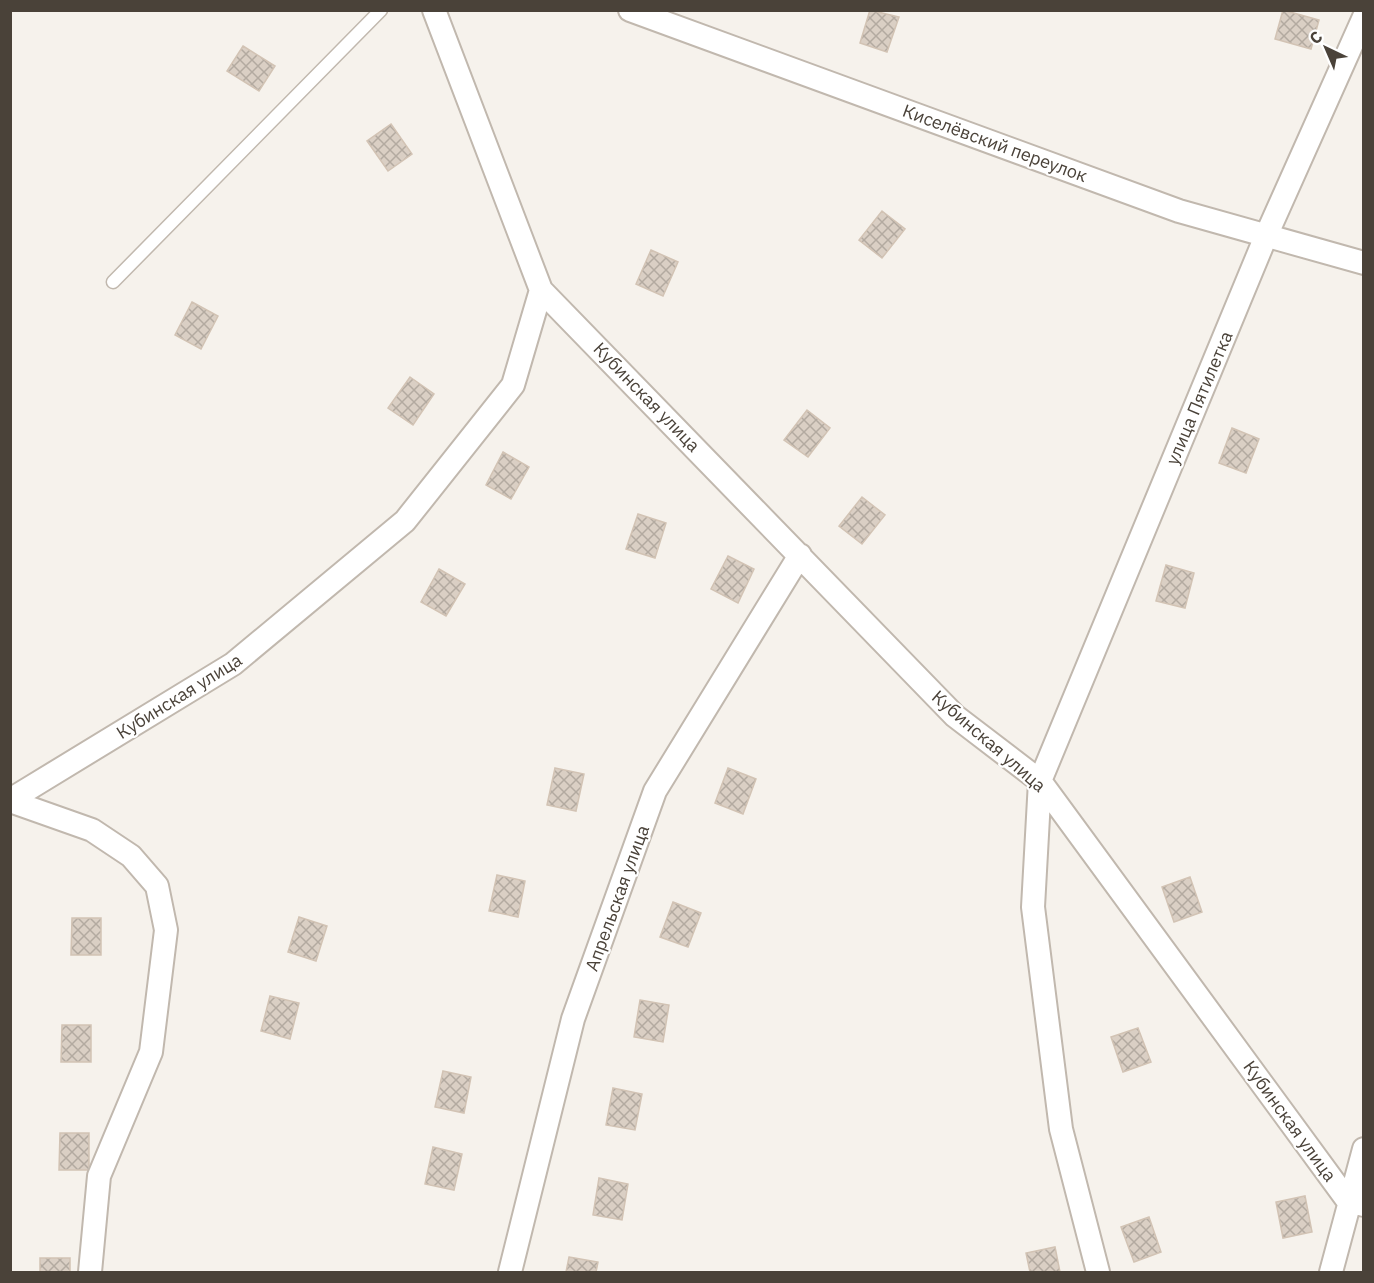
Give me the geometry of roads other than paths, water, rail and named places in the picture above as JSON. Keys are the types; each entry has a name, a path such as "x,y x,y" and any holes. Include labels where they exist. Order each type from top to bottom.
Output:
{"street":[{"name":"Кубинская улица","path":"434,10 541,290 955,716 1040,782 1356,1203"},
{"name":"Киселёвский переулок","path":"630,10 1179,211 1364,263"},
{"name":"улица Пятилетка","path":"1098,1272 1061,1129 1033,907 1040,782 1266,236 1364,17"},
{"name":"Кубинская улица","path":"10,801 233,664 405,521 513,385 541,290"},
{"name":"Апрельская улица","path":"510,1272 573,1019 655,791 800,555"},
{"path":"10,801 92,830 131,856 157,886 166,930 151,1052 99,1176 90,1272"},
{"path":"1331,1272 1356,1203 1364,1149"}],"lane":[{"path":"113,282 381,10"}]}
